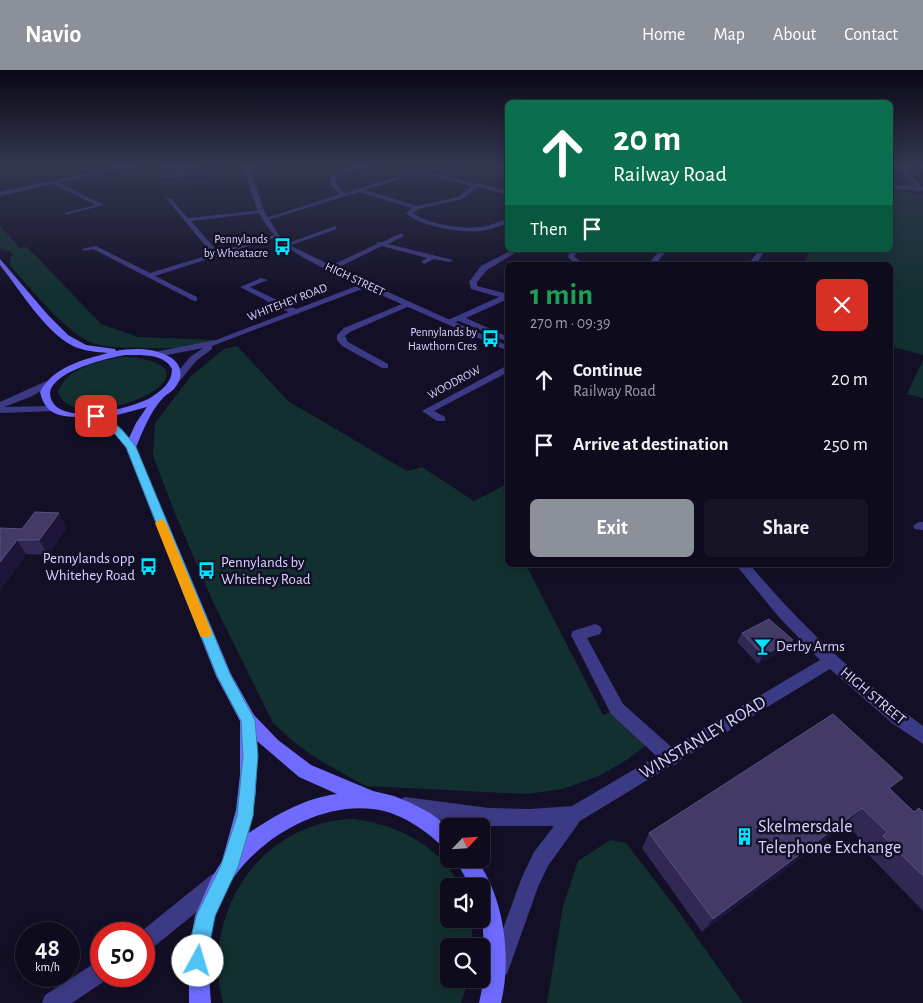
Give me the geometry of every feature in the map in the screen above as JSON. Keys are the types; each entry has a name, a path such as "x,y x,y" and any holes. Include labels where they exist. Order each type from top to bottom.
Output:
{"main road":[{"path":"0,261 45,314 73,342 94,349 157,354 168,358 175,364 178,372 176,380 157,398 141,423 131,447"},
{"path":"70,368 75,350 73,342"},
{"path":"124,352 86,360 70,368 51,382 46,392 46,401 53,409 64,414 96,416 126,411 157,398"},
{"path":"96,416 118,431 131,447 224,676 248,720 272,745 305,771 412,813 440,832"},
{"path":"200,1003 198,977 199,944 207,914 226,872 242,825 250,784 248,720"},
{"path":"226,872 250,845 276,826 300,814 346,800 380,802"},
{"path":"490,920 494,934 493,994"}],"street":[{"path":"67,214 84,210"},
{"path":"177,210 216,254"},
{"path":"266,219 296,210"},
{"path":"415,210 409,213 411,217 465,229 486,228 505,221"},
{"path":"186,220 261,211"},
{"name":"HIGH STREET","path":"261,211 277,236 286,245 365,285 505,348"},
{"path":"286,245 335,228"},
{"path":"330,268 402,234"},
{"path":"151,275 277,236"},
{"path":"380,243 398,250 450,260"},
{"path":"85,249 94,247 151,275 191,298 174,301"},
{"path":"505,296 474,287 473,282 484,268 513,252"},
{"path":"574,252 570,256 577,262"},
{"path":"654,262 662,252"},
{"path":"424,262 433,257"},
{"path":"264,280 244,287 295,312"},
{"name":"WHITEHEY ROAD","path":"218,342 365,285"},
{"path":"451,322 505,296"},
{"path":"385,366 345,344 341,340 341,335 347,330 410,304"},
{"path":"460,318 505,339"},
{"path":"157,354 218,342"},
{"path":"176,380 193,359 218,342"},
{"name":"WOODROW","path":"442,419 427,411 505,370"},
{"path":"0,405 26,395 51,382"},
{"path":"0,410 53,409"},
{"name":"HIGH STREET","path":"745,567 759,586 831,661 891,713 923,736"},
{"path":"596,630 578,634 617,710 671,758"},
{"name":"WINSTANLEY ROAD","path":"493,994 529,884 541,859 577,814 831,661"},
{"name":"WINSTANLEY ROAD","path":"380,802 476,817 540,819 577,814"},
{"path":"155,933 226,872"},
{"path":"53,1003 90,978"}],"green space":[{"path":"893,210 923,210 923,355 893,347 893,262 805,262 810,252 893,252"},
{"path":"0,226 20,248 26,247 33,253 101,324 138,337 218,340 191,346 155,348 106,346 83,338 49,309 10,265 11,256 14,255 10,251 0,248"},
{"path":"237,346 288,401 407,471 422,467 474,501 505,485 505,567 527,567 603,715 617,709 645,746 601,775 563,789 527,794 366,786 319,760 295,743 273,723 213,602 153,456 155,423 191,376 224,349"},
{"path":"120,357 140,358 159,364 165,369 167,375 163,383 152,392 116,406 87,409 74,407 64,401 58,392 68,377 83,367"},
{"path":"923,360 923,398 907,394"},
{"path":"354,819 386,826 416,839 440,858 440,868 448,868 455,878 440,878 440,928 472,928 472,938 440,938 440,988 466,988 461,1003 223,1003 218,970 220,937 229,907 244,879 265,855 290,836 320,824"},
{"path":"610,840 626,843 676,908 743,1003 547,1003 563,906 578,861"}],"building":[{"path":"35,512 59,513 39,540 17,540 0,562 0,528 22,529"},
{"path":"769,619 793,640 763,655 742,633"},
{"name":"Skelmersdale Telephone Exchange","path":"833,714 903,778 889,788 914,812 919,808 923,812 923,876 883,836 887,832 862,808 713,919 649,833"}],"slow traffic":[{"path":"161,523 205,633"}],"place":[{"name":"Pennylands by Wheatacre","path":"282,246"},
{"name":"Pennylands by Hawthorn Cres","path":"491,339"},
{"name":"Pennylands opp Whitehey Road","path":"149,567"},
{"name":"Pennylands by Whitehey Road","path":"207,571"},
{"name":"Derby Arms","path":"762,646"},
{"name":"Skelmersdale Telephone Exchange","path":"744,837"}],"route":[{"path":"96,416 118,431 131,447 224,676 248,720 251,756 250,784 245,816 238,844 207,914 199,944 198,961"}]}
